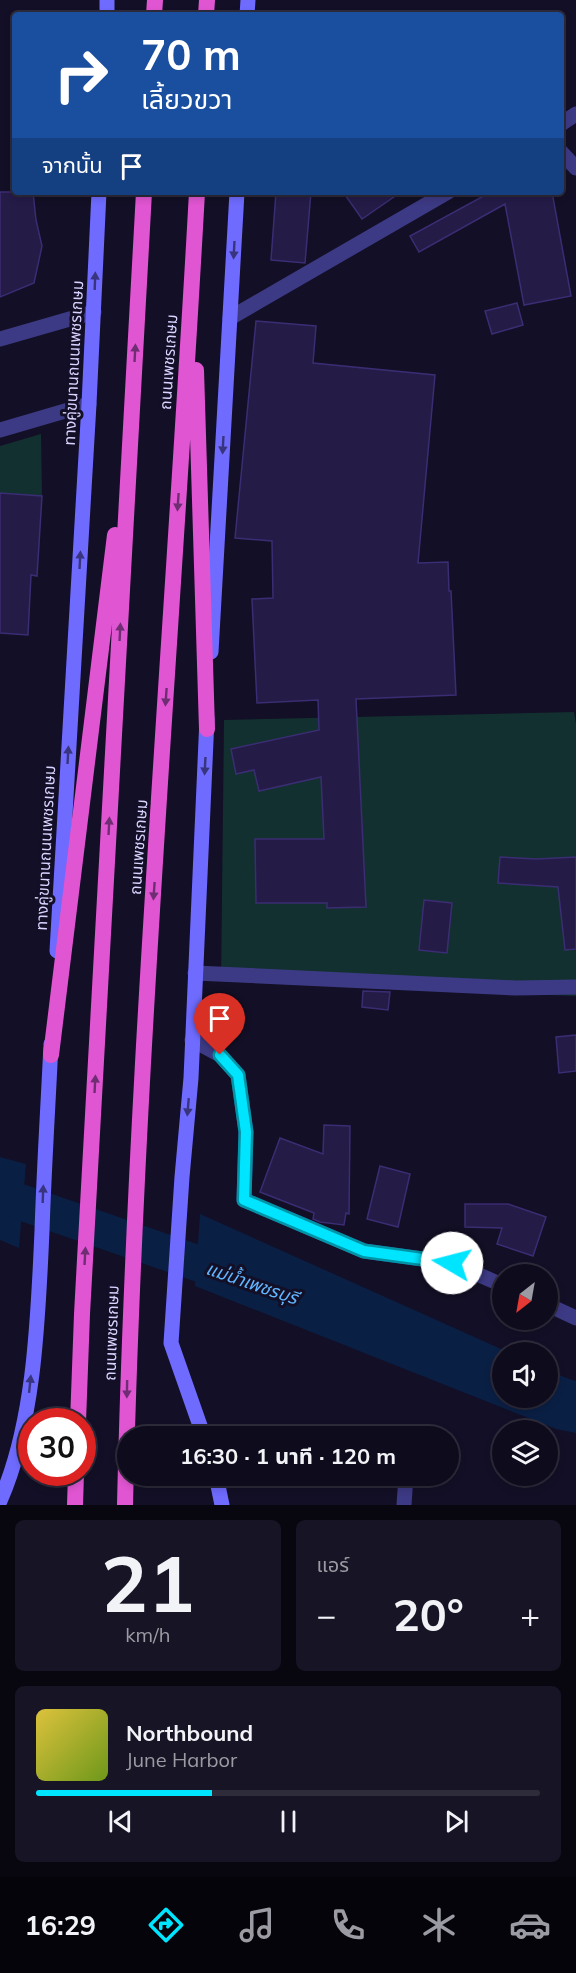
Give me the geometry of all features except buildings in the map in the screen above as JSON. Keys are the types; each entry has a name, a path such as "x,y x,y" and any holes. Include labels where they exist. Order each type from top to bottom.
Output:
{"highway":[{"name":"ถนนเพชรเกษม","path":"79,1408 144,195"},
{"name":"ถนนเพชรเกษม","path":"125,1505 129,1330 137,1160 196,195"},
{"path":"192,267 207,729"},
{"path":"51,1055 133,389"},
{"path":"75,1505 76,1486"}],"main road":[{"name":"ทางคู่ขนานถนนเพชรเกษม","path":"0,1501 10,1478 27,1409 39,1294 46,1128 89,404 99,195"},
{"path":"200,1426 171,1343 191,1078 207,729 237,195"},
{"path":"218,1486 222,1505"}],"street":[{"path":"564,155 576,168"},
{"path":"230,318 443,195"},
{"path":"0,339 94,312"},
{"path":"0,430 89,404"},
{"path":"195,973 516,988 576,987"},
{"path":"192,1040 220,1055 238,1075 246,1132 244,1200 364,1251 452,1263 492,1281"},
{"path":"558,1310 576,1318"},
{"path":"404,1505 405,1486"}],"green space":[{"path":"41,434 42,496 0,493 0,446"},
{"path":"574,712 576,724 576,996 221,981 224,720"}],"water":[{"path":"0,1157 26,1164 19,1248 0,1240"},
{"path":"200,1214 492,1345 492,1404 195,1286"},
{"path":"558,1374 576,1381 576,1433 558,1429 558,1420 533,1420 503,1408 558,1408"}],"waterway":[{"name":"แม่น้ำเพชรบุรี","path":"0,1195 243,1279"}],"route":[{"path":"220,1055 238,1075 246,1132 244,1200 364,1251 452,1263"}]}
